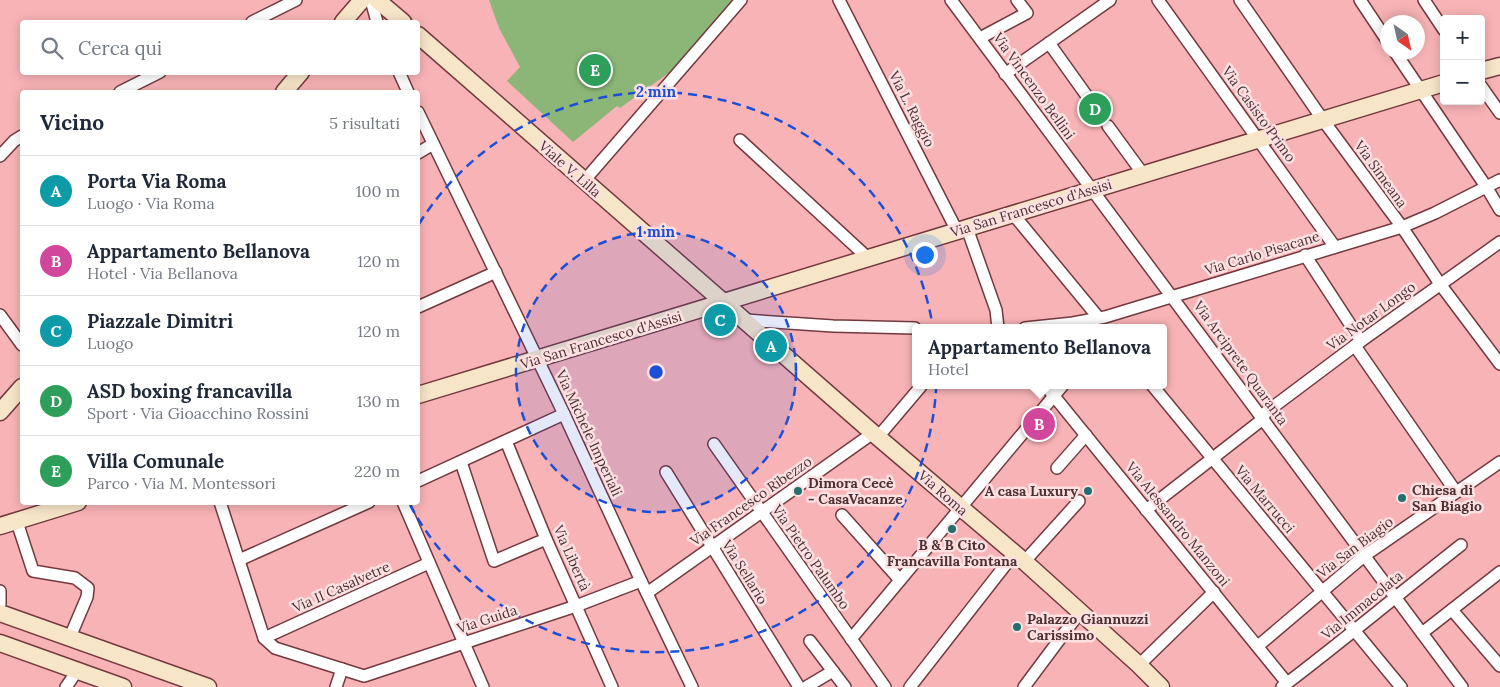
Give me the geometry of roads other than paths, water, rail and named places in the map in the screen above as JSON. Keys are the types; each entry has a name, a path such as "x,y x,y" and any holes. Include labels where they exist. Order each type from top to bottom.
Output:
{"street":[{"path":"256,20 296,0"},
{"path":"345,20 362,0"},
{"path":"370,0 376,20"},
{"path":"377,0 401,20"},
{"path":"584,181 741,0"},
{"name":"Via L. Raggio","path":"839,0 962,230"},
{"name":"Via Vincenzo Bellini","path":"951,0 1093,190"},
{"path":"980,38 1027,14 1017,0"},
{"path":"1005,74 1110,0"},
{"name":"Via Casisto Primo","path":"1158,0 1335,246"},
{"name":"Via Simeana","path":"1240,0 1323,120 1402,227 1440,284 1500,364"},
{"path":"1360,0 1380,30"},
{"path":"1424,0 1440,24"},
{"name":"Viale V. Lilla","path":"420,37 723,302"},
{"path":"1049,43 1089,99"},
{"path":"1400,60 1500,210"},
{"path":"1485,70 1500,66"},
{"path":"124,90 154,75"},
{"path":"286,90 298,75"},
{"path":"400,75 407,90"},
{"name":"Via San Francesco d'Assisi","path":"420,394 1440,84"},
{"path":"1485,92 1500,113"},
{"name":"Via Michele Imperiali","path":"420,116 538,359 692,687"},
{"path":"1108,126 1143,174"},
{"path":"0,156 20,137"},
{"path":"740,140 868,258"},
{"path":"420,152 433,144"},
{"name":"Via Carlo Pisacane","path":"1063,324 1103,321 1306,255 1402,227 1435,214 1500,180"},
{"name":"Via Arciprete Quaranta","path":"1093,190 1462,687"},
{"path":"1013,214 1103,321"},
{"path":"962,230 996,310 998,324"},
{"name":"Via Notar Longo","path":"1146,510 1263,419 1265,413 1500,242"},
{"path":"1306,255 1358,344 1456,492"},
{"path":"420,306 496,272"},
{"name":"Via Roma","path":"723,302 1019,558 1161,687"},
{"path":"0,316 20,342"},
{"path":"745,320 833,326 912,328"},
{"path":"0,412 20,389"},
{"name":"Via Francesco Ribezzo","path":"647,593 875,435 918,389"},
{"name":"Via Alessandro Manzoni","path":"1048,389 1258,646 1284,685"},
{"path":"851,639 1059,389"},
{"name":"Via Marrucci","path":"1155,389 1401,687"},
{"path":"420,480 564,414"},
{"path":"1057,468 1086,435"},
{"name":"Via Libertà","path":"506,441 546,539 612,687"},
{"name":"Via Pietro Palumbo","path":"714,444 885,687"},
{"path":"461,462 494,561 546,539"},
{"name":"Via San Biagio","path":"1258,646 1364,556 1500,462"},
{"name":"Via Sellario","path":"666,472 799,687"},
{"path":"910,687 1019,558 1080,501"},
{"path":"0,526 69,505"},
{"path":"221,505 264,638"},
{"path":"239,560 362,505"},
{"path":"404,505 483,687"},
{"path":"842,515 900,580"},
{"path":"17,522 33,571 75,578 88,588 88,597 70,637"},
{"name":"Via Immacolata","path":"1284,685 1355,631 1461,545"},
{"name":"Via II Casalvetre","path":"264,638 429,564"},
{"path":"1422,633 1500,572"},
{"name":"Via Guida","path":"264,638 275,648 364,676 576,606 641,581"},
{"path":"0,591 0,604"},
{"path":"1139,665 1214,592"},
{"path":"1452,610 1500,666"},
{"path":"1024,687 1080,612"},
{"path":"0,613 208,687"},
{"path":"810,641 845,687"},
{"path":"0,643 123,687"},
{"path":"336,687 342,669"},
{"path":"806,687 833,671"},
{"path":"66,687 77,672"}],"place":[{"name":"Villa Comunale","path":"595,70"},
{"name":"ASD boxing francavilla","path":"1095,109"},
{"name":"Piazzale Dimitri","path":"720,320"},
{"name":"Porta Via Roma","path":"771,346"},
{"name":"Appartamento Bellanova","path":"1039,424"},
{"name":"Dimora Cecè - CasaVacanze","path":"798,491"},
{"name":"A casa Luxury","path":"1088,491"},
{"name":"Chiesa di San Biagio","path":"1402,498"},
{"name":"B & B Cito Francavilla Fontana","path":"952,529"},
{"name":"Palazzo Giannuzzi Carissimo","path":"1017,627"}]}
